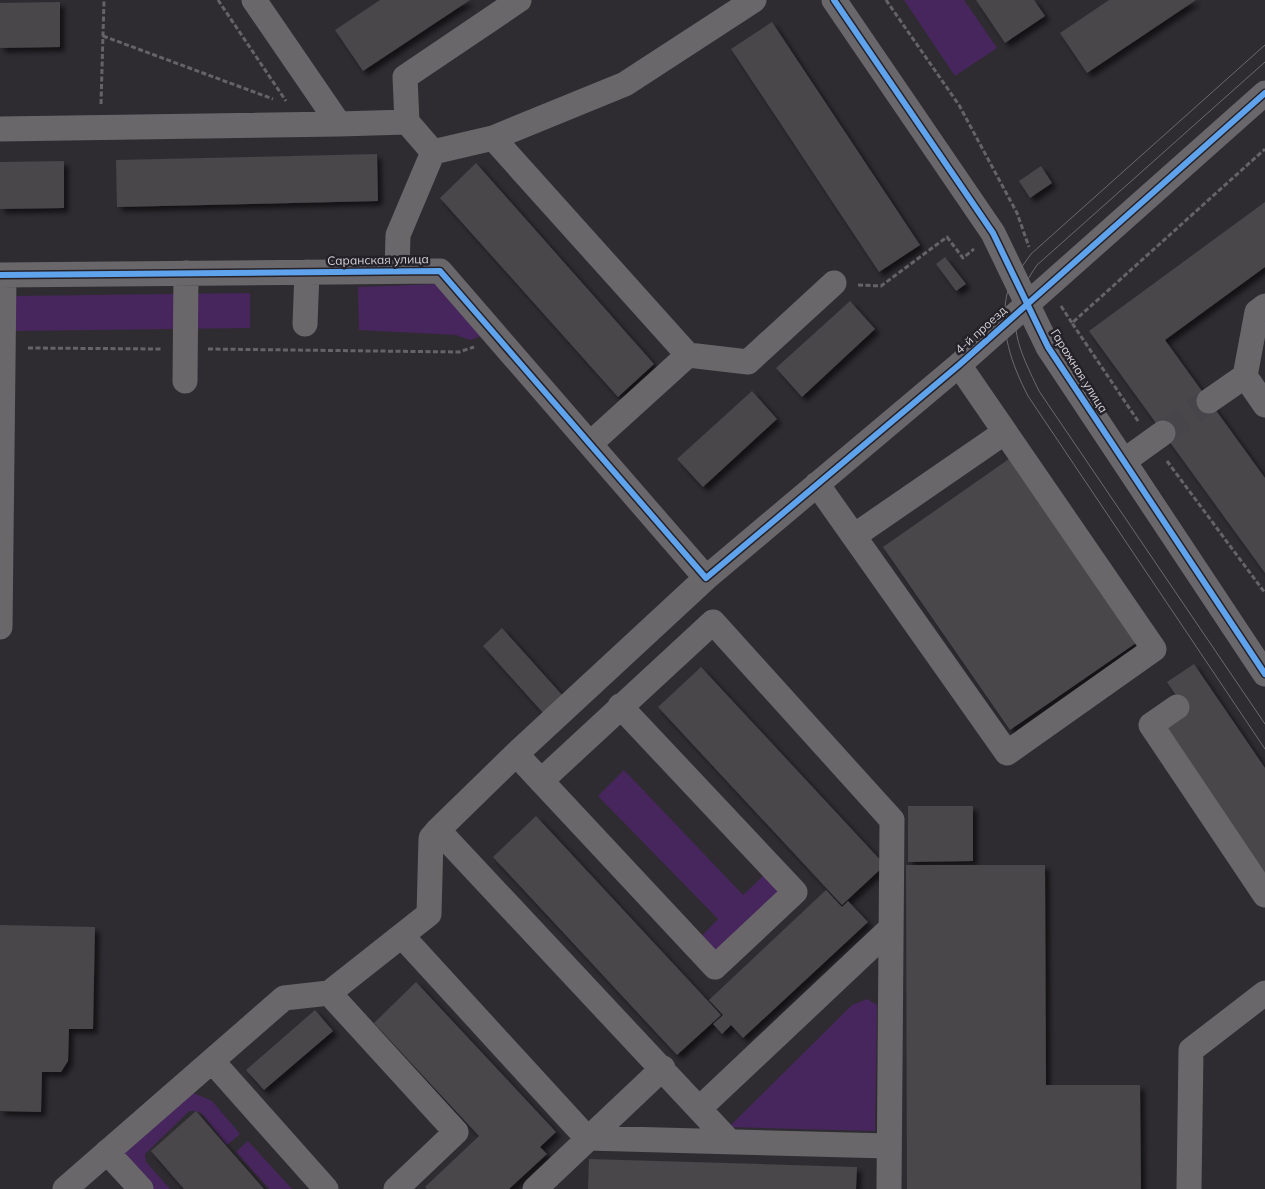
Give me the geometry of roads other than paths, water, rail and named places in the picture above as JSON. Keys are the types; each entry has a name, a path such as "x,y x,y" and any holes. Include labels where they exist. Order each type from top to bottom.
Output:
{"street":[{"path":"254,0 339,124"},
{"path":"432,152 407,122 405,77 519,0"},
{"path":"432,152 493,138 625,84 754,0"},
{"name":"Гаражная улица","path":"834,0 993,233 1048,347 1265,674"},
{"name":"4-й проезд","path":"438,830 644,626 706,578 791,518 817,484 959,365 1265,93"},
{"path":"0,129 407,122"},
{"path":"493,138 688,355 748,362 834,283"},
{"path":"397,271 398,235 432,152"},
{"name":"Саранская улица","path":"2,275 440,271 706,578"},
{"path":"305,324 307,272"},
{"path":"185,381 186,273"},
{"path":"0,627 2,275"},
{"path":"1209,401 1245,376 1257,312 1265,306"},
{"path":"591,443 688,355"},
{"path":"817,484 1007,753 1154,649 959,365"},
{"path":"1245,376 1265,405"},
{"path":"854,536 1005,432"},
{"path":"1124,461 1158,437"},
{"path":"541,782 620,706 713,622 892,820 889,1189"},
{"path":"516,754 715,967 795,892 620,706"},
{"path":"1177,707 1151,725 1265,895"},
{"path":"65,1189 213,1062 284,998 329,993 429,914 431,838 438,830 663,1068 730,1142"},
{"path":"700,1108 891,928"},
{"path":"402,936 587,1138 889,1146"},
{"path":"1189,1189 1191,1050 1265,992"},
{"path":"329,993 456,1132 396,1189"},
{"path":"213,1062 326,1189"},
{"path":"535,1189 663,1068"},
{"path":"108,1152 141,1189"}],"tunnel":[{"path":"1163,433 1209,401"}],"tram line":[{"path":"1265,45 1031,254 1008,290 1005,307 1008,347 1028,396 1265,749"},
{"path":"1265,62 1037,265 1019,299 1016,314 1019,343 1039,391 1265,724"}]}
